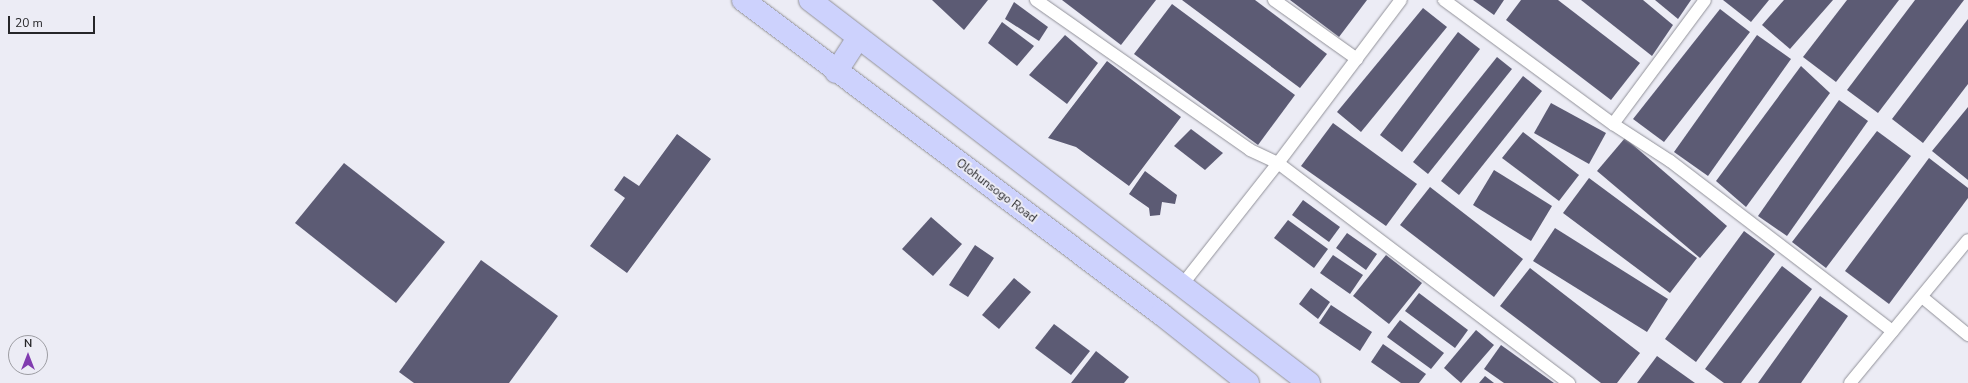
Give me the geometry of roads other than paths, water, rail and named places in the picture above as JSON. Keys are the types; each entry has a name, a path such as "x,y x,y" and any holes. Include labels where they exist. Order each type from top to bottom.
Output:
{"main road":[{"name":"Olohunsogo Road","path":"743,0 836,72 1154,309 1248,383"},
{"path":"810,0 1309,383"},
{"path":"836,72 858,38"}],"lane":[{"path":"1036,0 1250,150 1278,163 1569,383"},
{"path":"1274,0 1357,59"},
{"path":"1182,285 1278,163 1401,0"},
{"path":"1444,0 1613,124 1670,161 1892,331"},
{"path":"1613,124 1704,0"},
{"path":"1850,383 1968,240"},
{"path":"1922,297 1968,335"}]}
